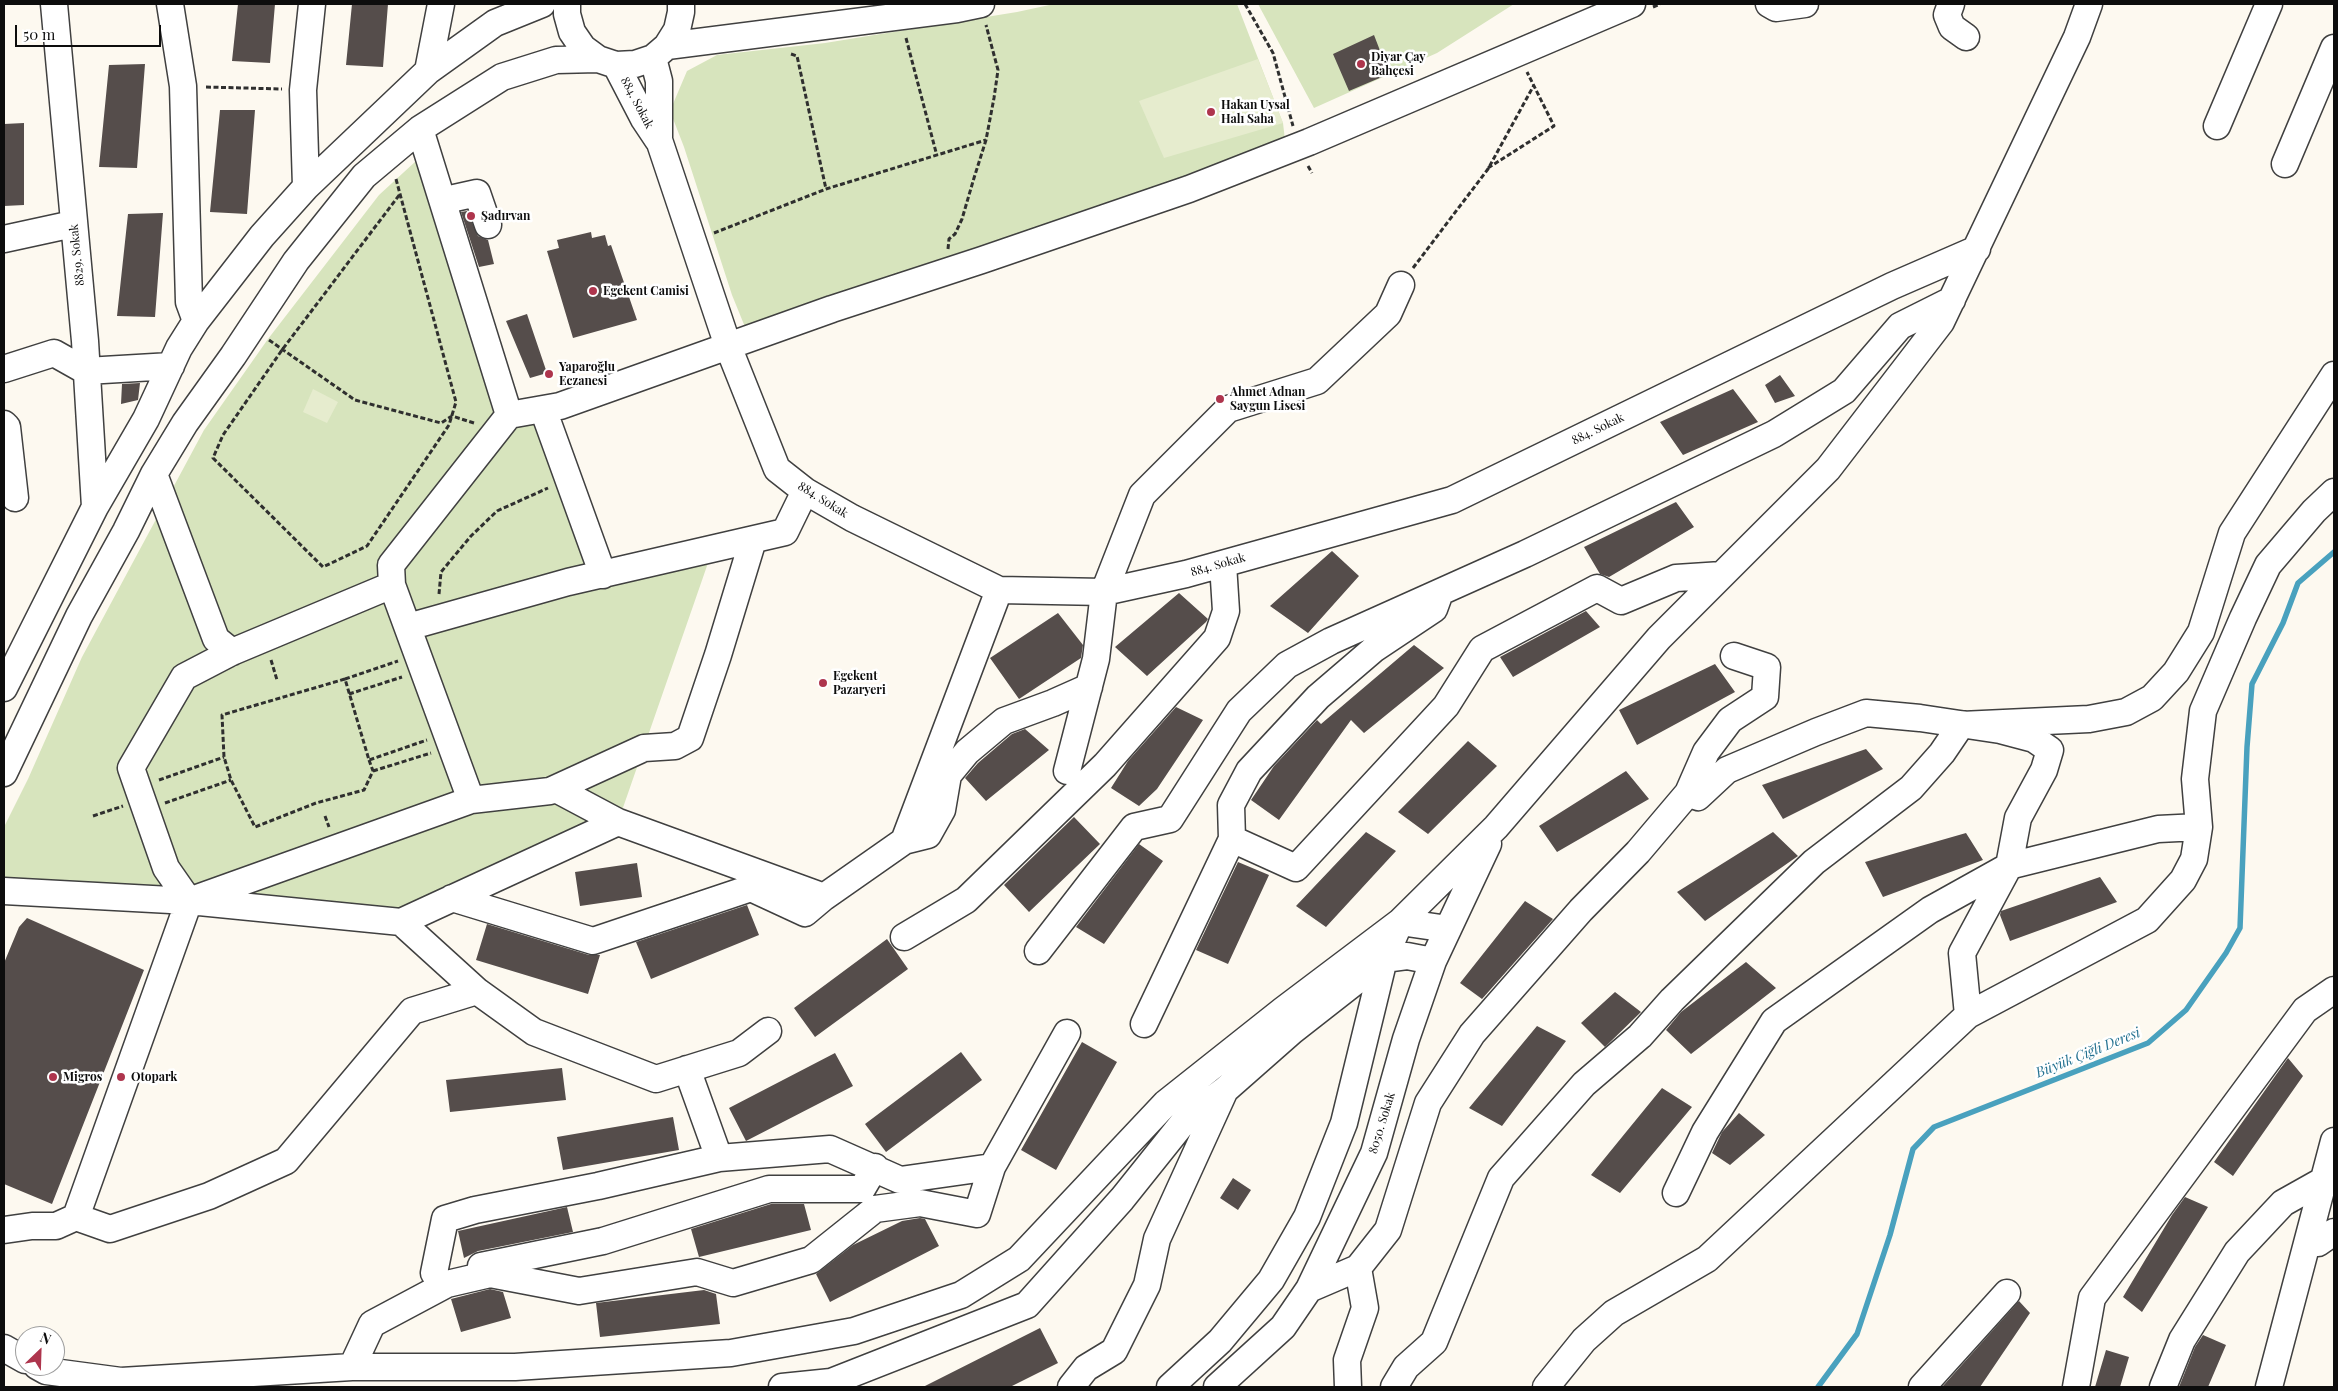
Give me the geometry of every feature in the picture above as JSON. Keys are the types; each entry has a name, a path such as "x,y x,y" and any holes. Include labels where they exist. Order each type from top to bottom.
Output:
{"street":[{"name":"8829. Sokak","path":"54,4 86,370 95,507"},
{"path":"170,4 183,86 189,302 196,321"},
{"path":"306,187 303,90 312,4"},
{"path":"428,71 441,4"},
{"path":"567,4 566,14 572,32 583,48 607,62"},
{"path":"660,52 677,30 682,12 681,4"},
{"path":"471,800 392,585 391,565 509,415 560,406 728,346 1198,185 1318,138 1632,4"},
{"path":"1769,4 1776,8 1805,4"},
{"path":"1951,4 1947,15 1952,27 1966,37"},
{"path":"65,1374 121,1381 352,1367 515,1367 731,1353 854,1331 962,1295 1019,1259 1166,1103 1282,1011 1400,922 1496,827 1659,638 1828,469 1941,322 2077,37 2089,4"},
{"path":"2217,126 2269,4"},
{"path":"4,688 10,663 95,507 146,419 171,366 196,321 262,236 306,187 428,71 495,24 528,6"},
{"path":"4,772 79,616 126,531 154,474 185,423 296,262 364,176 420,129 502,77 556,60 635,64 660,52 947,10 983,11"},
{"path":"2286,164 2334,48"},
{"name":"884. Sokak","path":"659,140 660,52"},
{"name":"884. Sokak","path":"607,62 659,140 728,346 777,469 805,491 852,518 999,590 1104,592 1223,564 1452,500 1892,286 1977,249"},
{"path":"420,129 509,415"},
{"path":"450,198 477,193 488,225"},
{"path":"4,239 73,224"},
{"path":"1067,772 1096,659 1104,592 1142,495 1228,409 1317,381 1388,314 1401,285"},
{"path":"1038,951 1134,827 1170,819 1239,711 1287,665 1332,640 1534,550 1774,434 1844,391 1900,326 1952,300"},
{"path":"4,369 54,352 86,370 171,366"},
{"path":"1961,725 2089,719 2126,712 2152,698 2176,672 2202,632 2232,533 2330,394"},
{"path":"543,409 603,575"},
{"path":"4,424 7,427 15,498"},
{"path":"154,474 216,639 232,652"},
{"path":"408,628 603,575 785,532 805,491"},
{"path":"1546,1387 1584,1340 1614,1313 1707,1259 1968,1015 2147,920 2183,880 2194,859 2199,827 2195,779 2203,711 2268,565 2314,511 2334,492"},
{"path":"189,902 471,800 556,789 644,748 675,746 690,738 718,655 753,540"},
{"path":"904,936 966,900 1104,765 1217,638 1226,611 1223,564"},
{"path":"1232,839 1296,868 1446,706 1482,649 1597,588 1621,601 1676,578 1722,575"},
{"path":"189,902 166,868 131,768 184,677 232,652 392,585"},
{"path":"904,841 999,590"},
{"path":"1144,1024 1232,839 1231,805 1248,771 1318,697 1374,649 1434,609 1442,591"},
{"path":"1309,1289 1358,1268 1388,1230 1428,1103 1472,1034 1581,910 1638,852 1688,793 1706,752 1730,720 1765,697 1766,667 1734,656"},
{"path":"452,898 593,941 751,888 805,913 824,897 904,841 928,835 942,810 948,775 967,752 1004,721 1089,687"},
{"path":"1688,793 1698,796 1727,770 1866,713 1920,718 2000,730 2034,739 2050,750 2044,770 2018,818 2009,866 1962,953 1968,1015"},
{"path":"1394,1387 1406,1367 1434,1342 1501,1178 1584,1084 1640,1036 1672,1000 1814,862 1911,788 1942,753 1961,725"},
{"path":"556,789 618,822 824,897"},
{"path":"4,891 189,902 401,922 618,822"},
{"name":"8050. Sokak","path":"1217,1387 1283,1328 1309,1289 1374,1153 1406,1039 1433,961 1496,827"},
{"path":"1676,1192 1705,1132 1774,1021 1930,910 2009,866 2158,829 2199,827"},
{"path":"76,1217 189,902"},
{"path":"401,922 477,991 534,1032 656,1079 740,1053 768,1031"},
{"path":"1400,922 1448,929"},
{"path":"1170,1387 1220,1341 1271,1280 1307,1217 1344,1123 1384,960 1400,922"},
{"path":"782,1387 831,1382 1027,1306 1122,1199 1186,1119 1225,1090 1292,1031 1384,960 1408,956 1433,961"},
{"path":"2076,1387 2092,1298 2305,1010 2334,990"},
{"path":"4,1230 32,1226 56,1226 76,1217 110,1229 209,1196 286,1161 412,1011 477,991"},
{"path":"372,1324 447,1284 490,1274 580,1291 697,1272 733,1283 811,1260 875,1209 920,1203 978,1214 992,1167 1067,1033"},
{"path":"687,1069 719,1158"},
{"path":"1071,1387 1086,1368 1114,1351 1146,1284 1157,1239 1225,1090"},
{"path":"2269,1387 2309,1243 2334,1141"},
{"path":"434,1273 445,1219 475,1210 598,1186 719,1158 830,1149 875,1167 900,1180 992,1167"},
{"path":"352,1367 372,1324 389,1299 434,1273 505,1263 603,1241 769,1189 862,1189 875,1167"},
{"path":"2163,1387 2182,1340 2237,1252 2282,1203 2324,1180"},
{"path":"2309,1243 2318,1243 2334,1232"},
{"path":"1348,1387 1347,1360 1365,1308 1358,1268"},
{"path":"1922,1387 2007,1292"},
{"path":"4,1348 15,1354"}],"path":[{"path":"1245,4 1273,53 1290,114"},
{"path":"955,234 986,140 998,70 983,11"},
{"path":"904,30 937,156"},
{"path":"788,53 797,56 826,189"},
{"path":"1488,168 1554,126 1525,67"},
{"path":"1401,285 1488,168 1534,85"},
{"path":"183,86 303,90"},
{"path":"711,234 826,189 986,140"},
{"path":"396,179 456,402 449,425 366,546 323,567 213,458 224,435 282,350 400,194"},
{"path":"268,339 355,400 442,424 452,416"},
{"path":"452,416 483,426"},
{"path":"434,598 440,592 441,572 471,536 496,511 551,487"},
{"path":"420,662 345,679 222,715 224,757 231,780 256,827 316,802 364,790 373,771 449,740"},
{"path":"349,694 420,662"},
{"path":"345,679 373,771"},
{"path":"369,760 449,740"},
{"path":"142,799 224,757"},
{"path":"93,816 142,799 231,780"}],"green space":[{"path":"1054,4 1237,4 1283,123 1285,140 1260,151 745,327 732,295 684,147 670,111 687,71 717,55 825,43 1017,12"},
{"path":"1258,4 1514,4 1437,53 1314,108"},
{"name":"Hakan Uysal Halı Saha","path":"1258,59 1283,123 1164,158 1139,101"},
{"path":"428,150 494,366 498,429 546,416 594,577 708,563 618,822 391,919 4,894 4,827 28,779 82,657 204,430 268,339 379,195"},
{"path":"313,389 338,402 327,423 303,412"}],"building":[{"path":"238,4 275,4 270,63 232,61"},
{"path":"352,4 388,4 383,67 346,65"},
{"name":"Diyar Çay Bahçesi","path":"1374,35 1389,74 1349,91 1333,54"},
{"path":"145,64 137,168 99,167 109,65"},
{"path":"220,110 255,110 247,214 210,212"},
{"path":"24,123 24,205 4,206 4,124"},
{"path":"467,211 478,236 488,240 494,264 479,267 461,212"},
{"path":"163,213 155,317 117,316 128,214"},
{"name":"Egekent Camisi","path":"591,232 592,238 605,235 608,246 611,245 637,320 573,338 547,251 559,248 557,240"},
{"path":"527,314 547,373 530,378 506,321"},
{"path":"1780,375 1795,396 1775,403 1765,385"},
{"path":"140,383 138,400 121,404 122,384"},
{"path":"1733,389 1758,422 1683,455 1660,422"},
{"path":"1676,502 1694,527 1609,577 1600,574 1584,547"},
{"path":"1332,551 1359,576 1308,633 1270,606"},
{"path":"1179,593 1208,619 1147,676 1115,647"},
{"path":"1586,611 1600,627 1513,677 1500,657"},
{"path":"1058,613 1083,645 1081,658 1019,699 990,658"},
{"path":"1414,645 1444,668 1364,733 1351,720 1279,820 1251,800 1274,766 1317,720 1321,724"},
{"path":"1715,664 1735,692 1637,745 1619,710"},
{"path":"1176,707 1203,720 1157,789 1139,806 1111,788 1128,761"},
{"path":"1025,729 1049,750 986,801 965,778 978,763 1012,734"},
{"path":"1468,741 1497,766 1428,834 1398,812"},
{"path":"1866,749 1883,769 1783,819 1762,785"},
{"path":"1626,771 1649,799 1557,852 1539,826"},
{"path":"1074,817 1100,844 1029,912 1004,885"},
{"path":"1366,832 1396,851 1326,927 1296,906"},
{"path":"1773,832 1798,856 1705,921 1677,892"},
{"path":"1966,833 1983,860 1883,897 1865,862"},
{"path":"1139,844 1163,861 1104,944 1076,927"},
{"path":"1238,862 1269,875 1228,964 1196,950"},
{"path":"637,863 642,897 580,906 575,872"},
{"path":"2100,877 2117,902 2010,941 2000,915 2001,911"},
{"path":"1525,901 1553,919 1482,999 1460,983"},
{"path":"747,905 759,935 651,979 636,942"},
{"name":"Migros","path":"27,918 144,970 52,1204 4,1184 4,963 19,927"},
{"path":"487,924 589,955 600,955 588,994 476,960"},
{"path":"887,939 908,969 815,1037 794,1008"},
{"path":"1746,962 1776,988 1691,1054 1666,1030 1681,1012"},
{"path":"1615,992 1641,1012 1605,1047 1581,1023"},
{"path":"1537,1026 1566,1041 1502,1126 1469,1108"},
{"path":"1082,1042 1117,1062 1056,1170 1021,1150"},
{"path":"961,1052 982,1080 886,1152 865,1124"},
{"path":"835,1053 853,1086 746,1141 729,1108"},
{"path":"2288,1058 2303,1076 2233,1176 2214,1162"},
{"path":"562,1068 566,1100 450,1112 446,1080"},
{"path":"1662,1088 1692,1107 1620,1193 1591,1175"},
{"path":"1739,1113 1765,1135 1730,1165 1712,1153 1722,1132"},
{"path":"673,1117 679,1150 563,1170 557,1137"},
{"path":"1233,1178 1251,1190 1238,1210 1220,1198"},
{"path":"2185,1197 2208,1207 2142,1312 2123,1297 2172,1215"},
{"path":"771,1204 804,1204 811,1230 699,1257 691,1229"},
{"path":"567,1207 573,1232 478,1251 464,1258 458,1231"},
{"path":"925,1219 939,1246 830,1302 816,1274 853,1245 902,1221"},
{"path":"490,1289 503,1292 511,1318 461,1332 451,1299"},
{"path":"704,1290 716,1294 720,1324 600,1337 596,1303"},
{"path":"2019,1301 2030,1313 1980,1387 1942,1387"},
{"path":"1040,1328 1058,1363 1010,1387 923,1387"},
{"path":"2203,1335 2226,1345 2208,1387 2179,1387 2195,1347"},
{"path":"2106,1350 2129,1357 2120,1387 2095,1387"}],"waterway":[{"name":"Büyük Çiğli Deresi","path":"1818,1387 1857,1334 1890,1235 1913,1149 1934,1127 2148,1043 2186,1010 2226,953 2240,928 2247,747 2252,684 2283,623 2298,583 2334,552"}],"place":[{"name":"Diyar Çay Bahçesi","path":"1361,64"},
{"name":"Hakan Uysal Halı Saha","path":"1211,112"},
{"name":"Şadırvan","path":"471,216"},
{"name":"Egekent Camisi","path":"593,291"},
{"name":"Yaparoğlu Eczanesi","path":"549,374"},
{"name":"Ahmet Adnan Saygun Lisesi","path":"1220,399"},
{"name":"Egekent Pazaryeri","path":"823,683"},
{"name":"Migros","path":"53,1077"},
{"name":"Otopark","path":"121,1077"}]}
